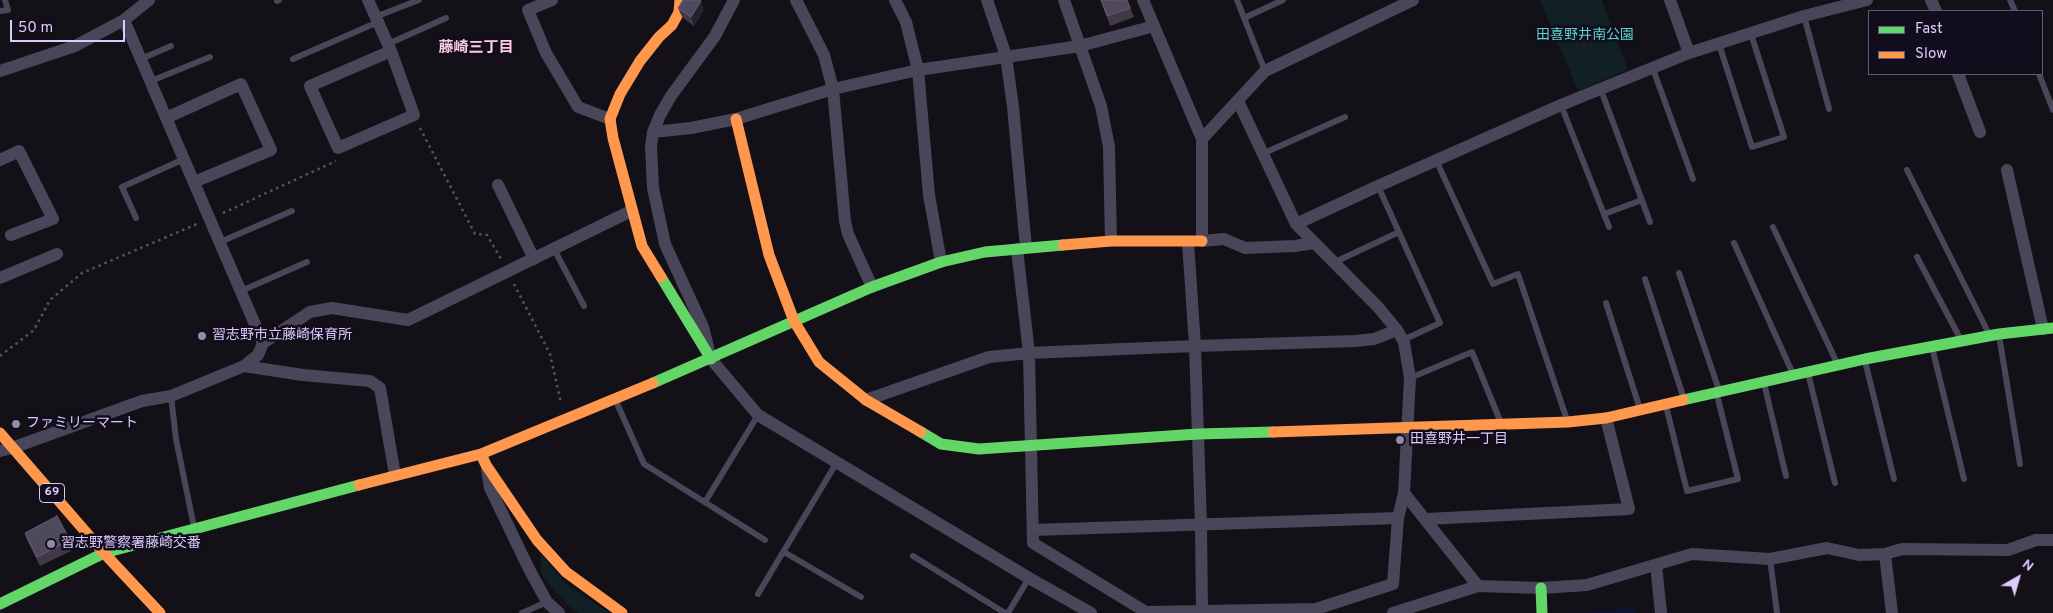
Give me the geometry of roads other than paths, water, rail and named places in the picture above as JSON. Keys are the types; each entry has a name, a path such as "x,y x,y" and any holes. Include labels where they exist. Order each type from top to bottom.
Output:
{"street":[{"path":"0,71 75,46 124,20 149,0"},
{"path":"368,0 389,48 414,115 338,148 310,86 389,48"},
{"path":"550,0 528,10 546,53 578,107 610,119"},
{"path":"680,0 678,12 672,25 659,37 640,61 620,94 610,119 631,211 642,246 711,359 758,415 1029,578 1091,613"},
{"path":"711,359 703,327 665,244 653,188 651,146 653,132 660,114 715,36 734,0"},
{"path":"796,0 824,55 832,89 845,221 848,234 872,287"},
{"path":"895,0 906,22 918,70 929,195 941,262"},
{"path":"987,0 1006,56 1014,116 1029,353 1033,446 1033,542 1146,612 1202,613 1316,610 1393,584 1398,518 1404,492 1410,378 1400,335 1334,262 1296,224 1238,101"},
{"path":"1064,0 1101,106 1109,147 1111,241"},
{"path":"1143,0 1202,139 1202,241"},
{"path":"1670,0 1689,53"},
{"path":"1296,224 1561,105 1689,53 1804,16 1867,0"},
{"path":"1202,139 1265,71 1410,1"},
{"path":"124,20 263,343"},
{"path":"653,132 692,128 736,119 832,89 918,70 1080,46 1154,26"},
{"path":"1958,75 1980,132"},
{"path":"166,118 241,84 271,150 194,182"},
{"path":"736,119 769,255 794,321 819,362 866,400 941,444 979,449 1198,434 1502,425 1606,418 1865,359 1994,334 2048,328 2007,170"},
{"path":"0,160 19,151 53,219 11,235"},
{"path":"498,185 534,259"},
{"path":"6,449 142,401 171,396 244,366 258,355 263,343 310,312 332,308 408,320 631,211"},
{"path":"0,604 104,553 395,475 484,460 564,418 711,359 872,287 941,262 985,252 1111,241 1188,242 1224,239 1245,248 1295,246 1314,243"},
{"path":"1188,242 1195,346 1202,525 1202,613"},
{"path":"0,278 57,254"},
{"path":"866,400 989,357 1029,353 1356,341 1400,335"},
{"path":"244,366 303,376 370,381 380,388 395,475"},
{"path":"1426,518 1629,510 1606,418"},
{"name":"69","path":"0,433 6,449 160,613"},
{"path":"484,460 490,488 547,602 559,613"},
{"path":"484,460 537,540 560,566 622,613"},
{"path":"1404,492 1478,586"},
{"path":"1033,530 1398,518"},
{"path":"1393,613 1478,586 1540,588 1587,585 1692,554 1770,559 1827,548 1859,555 1885,554 1902,549 2008,550 2036,540 2053,540"},
{"path":"1885,554 1892,613"},
{"path":"1656,565 1661,613"},
{"path":"1540,588 1542,613"}],"lane":[{"path":"0,11 8,10 5,0"},
{"path":"293,59 419,0"},
{"path":"1237,0 1265,71"},
{"path":"1244,18 1284,0"},
{"path":"1804,16 1829,109"},
{"path":"389,48 446,18"},
{"path":"1719,44 1752,147 1784,137 1751,34"},
{"path":"141,59 172,46"},
{"path":"151,81 210,57"},
{"path":"1653,69 1693,179"},
{"path":"2039,75 2053,110"},
{"path":"1601,90 1650,222"},
{"path":"1561,105 1609,227"},
{"path":"1262,154 1345,117"},
{"path":"136,218 122,187 184,159"},
{"path":"1436,160 1492,284 1518,274 1568,422"},
{"path":"1907,170 1994,334 2020,464"},
{"path":"1378,186 1440,323 1400,335"},
{"path":"1604,214 1642,200"},
{"path":"220,242 292,211"},
{"path":"1773,227 1838,365"},
{"path":"1334,262 1399,232"},
{"path":"1734,243 1793,375"},
{"path":"554,249 584,306"},
{"path":"1917,257 1962,341"},
{"path":"241,290 307,262"},
{"path":"1666,405 1687,490 1738,479 1718,393 1679,273"},
{"path":"1646,279 1684,400"},
{"path":"1606,303 1640,411"},
{"path":"1932,347 1964,479"},
{"path":"1410,378 1472,352 1502,425"},
{"path":"1865,359 1894,479"},
{"path":"1808,371 1835,483"},
{"path":"1763,382 1786,476"},
{"path":"171,396 176,439 194,528"},
{"path":"615,398 644,464 765,540"},
{"path":"705,502 758,415"},
{"path":"758,594 837,462"},
{"path":"784,552 860,597"},
{"path":"912,556 1007,613 1029,578"},
{"path":"1770,559 1777,613"},
{"path":"522,613 547,602"}],"water":[{"path":"1635,608 1635,613 1579,613"}],"place":[{"name":"習志野市立藤崎保育所","path":"202,336"},
{"name":"ファミリーマート","path":"16,424"},
{"name":"田喜野井一丁目","path":"1400,440"},
{"name":"習志野警察署藤崎交番","path":"51,544"}],"district":[{"name":"藤崎三丁目","path":"476,49"}],"park label":[{"name":"田喜野井南公園","path":"1585,36"}]}
